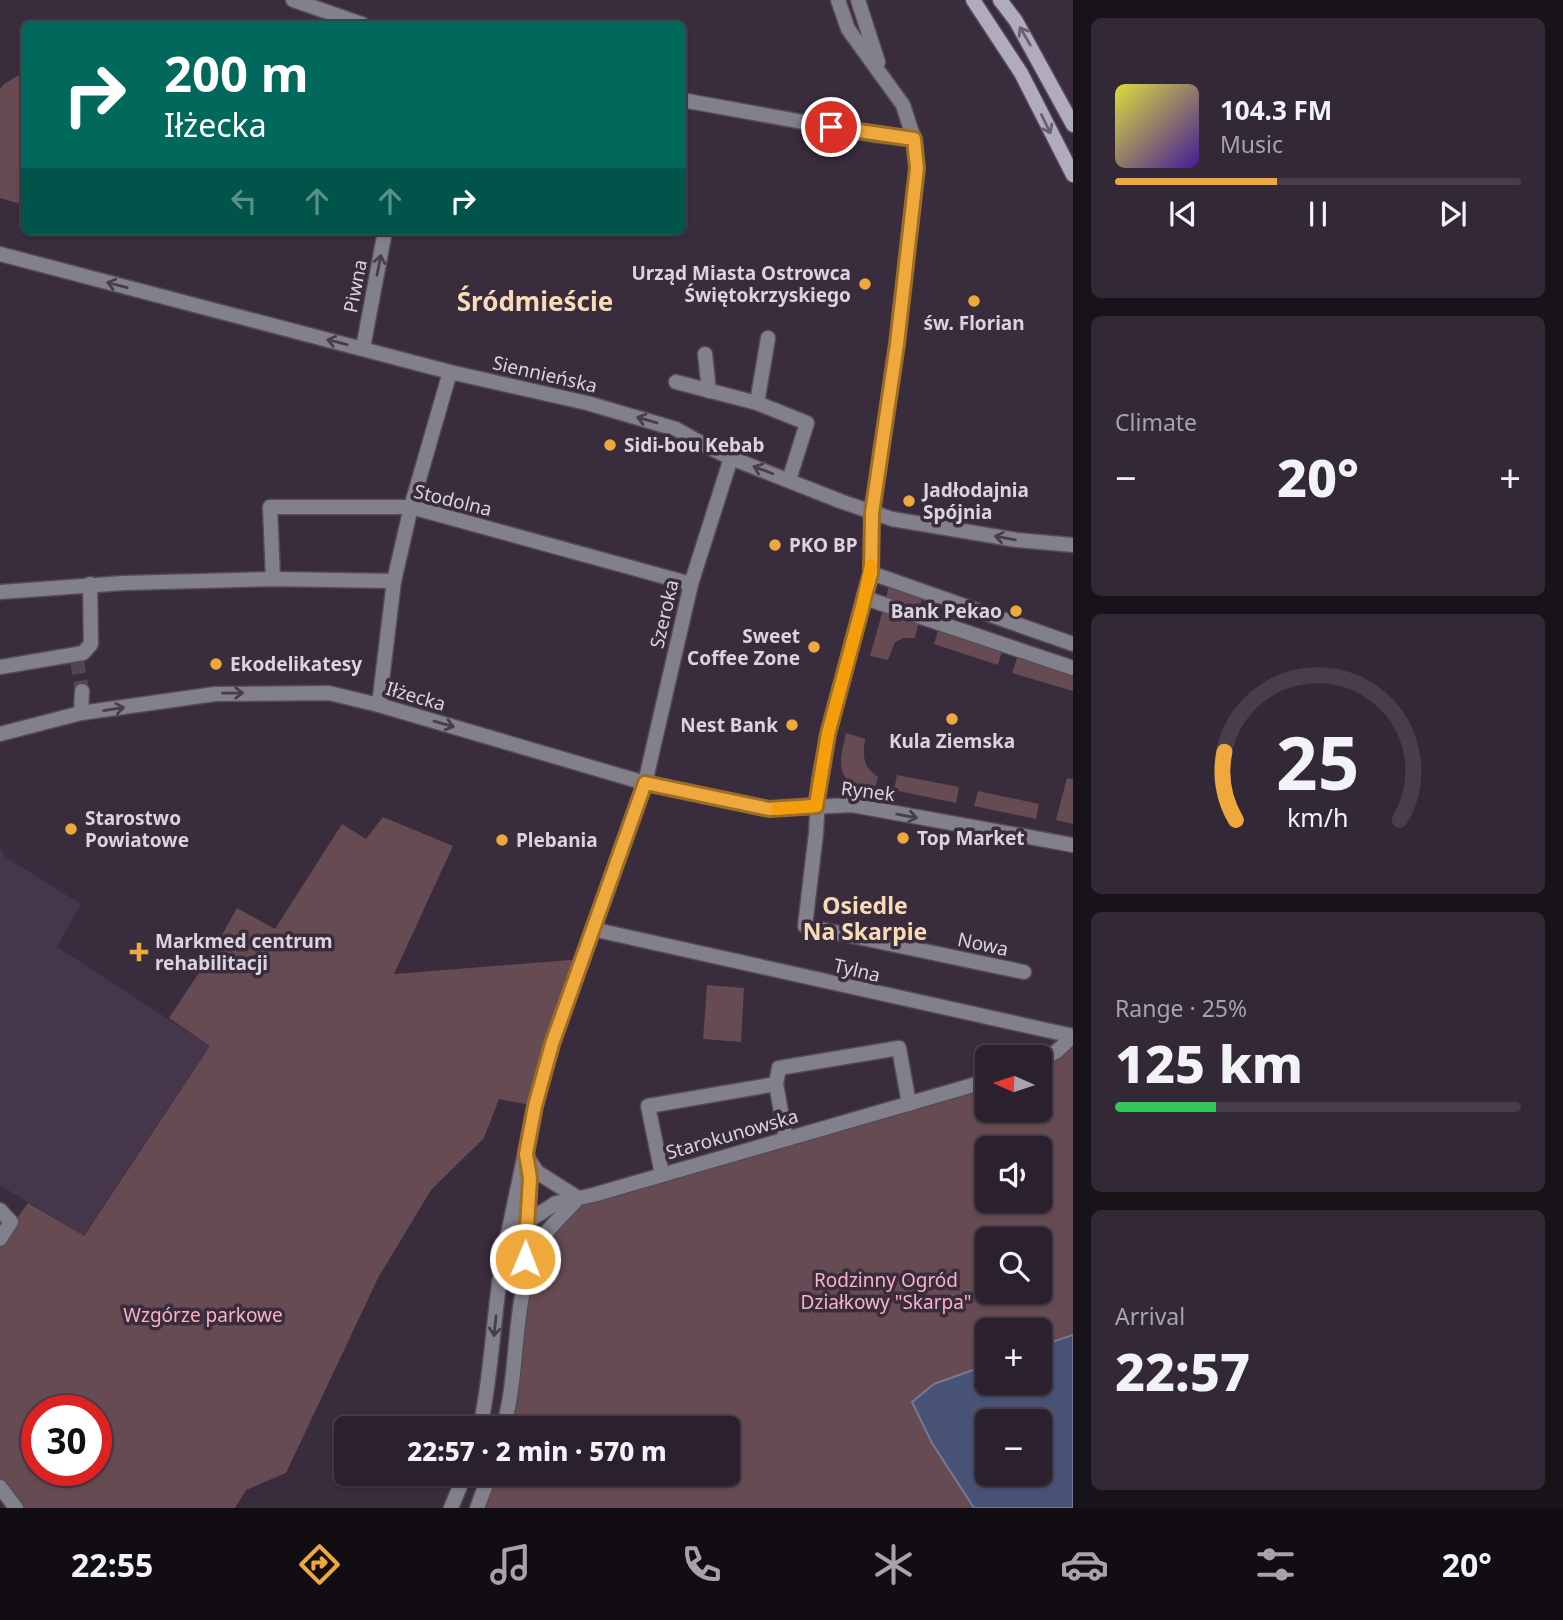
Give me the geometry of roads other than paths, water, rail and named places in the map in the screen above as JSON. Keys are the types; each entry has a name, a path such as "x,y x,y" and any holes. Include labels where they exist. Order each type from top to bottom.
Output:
{"main road":[{"path":"973,0 1021,73 1073,175"},
{"path":"1000,0 1022,32 1073,125"}],"street":[{"path":"293,0 353,21"},
{"path":"838,0 848,29 882,74"},
{"path":"858,0 882,74"},
{"name":"Rynek","path":"882,74 903,105 914,139 917,168 902,305 872,513 871,573 828,734 816,806 852,805 1073,845"},
{"path":"686,101 876,135 914,139"},
{"name":"Piwna","path":"363,348 384,235"},
{"name":"Siennieńska","path":"0,254 450,372 587,403 676,429 710,449 892,519 1017,540 1073,545"},
{"path":"757,403 768,338"},
{"path":"705,354 709,391"},
{"path":"379,705 394,581 411,507 450,372"},
{"path":"676,382 757,403 807,423 789,480"},
{"name":"Szeroka","path":"526,1154 535,1106 552,1044 645,783 691,584 732,457"},
{"name":"Stodolna","path":"273,579 270,507 411,507 691,584"},
{"path":"871,573 1073,644"},
{"path":"0,592 90,584 273,579 394,581"},
{"path":"0,667 75,658 83,653 91,644 90,584"},
{"path":"865,598 1073,668"},
{"path":"82,691 82,713"},
{"name":"Iłżecka","path":"0,734 82,713 215,694 329,693 379,705 645,783 769,809 816,806"},
{"name":"Nowa","path":"816,806 816,833 805,926 1024,972"},
{"name":"Tylna","path":"593,929 1073,1036"},
{"path":"1052,1054 1073,1036"},
{"path":"786,1139 776,1084 779,1068 899,1048 909,1104"},
{"path":"662,1174 648,1106 776,1084"},
{"name":"Starokunowska","path":"508,1234 556,1203 975,1085"},
{"path":"526,1154 537,1172 578,1198 550,1228 537,1247 526,1276"},
{"path":"505,1416 526,1276 526,1221 530,1178 526,1154"},
{"path":"483,1416 500,1273 526,1154"},
{"path":"0,1210 11,1222 0,1239"},
{"path":"451,1508 460,1486"},
{"path":"477,1508 485,1486"},
{"path":"0,1487 16,1508"}],"water":[{"path":"1073,1335 1073,1508 974,1508 932,1443 912,1402 934,1384 975,1369 975,1395 1052,1395 1052,1342"}],"tunnel":[{"path":"77,660 82,691"}],"place":[{"name":"Urząd Miasta Ostrowca Świętokrzyskiego","path":"865,284"},
{"name":"św. Florian","path":"974,301"},
{"name":"Sidi-bou Kebab","path":"610,445"},
{"name":"Jadłodajnia Spójnia","path":"909,501"},
{"name":"PKO BP","path":"775,545"},
{"name":"Bank Pekao","path":"1016,611"},
{"name":"Sweet Coffee Zone","path":"814,647"},
{"name":"Ekodelikatesy","path":"216,664"},
{"name":"Kula Ziemska","path":"952,719"},
{"name":"Nest Bank","path":"792,725"},
{"name":"Starostwo Powiatowe","path":"71,829"},
{"name":"Top Market","path":"903,838"},
{"name":"Plebania","path":"502,840"},
{"name":"Markmed centrum rehabilitacji","path":"139,952"}],"district":[{"name":"Śródmieście","path":"535,302"},
{"name":"Osiedle Na Skarpie","path":"865,919"}],"park label":[{"name":"Rodzinny Ogród Działkowy \"Skarpa\"","path":"886,1291"},
{"name":"Wzgórze parkowe","path":"203,1315"}]}
